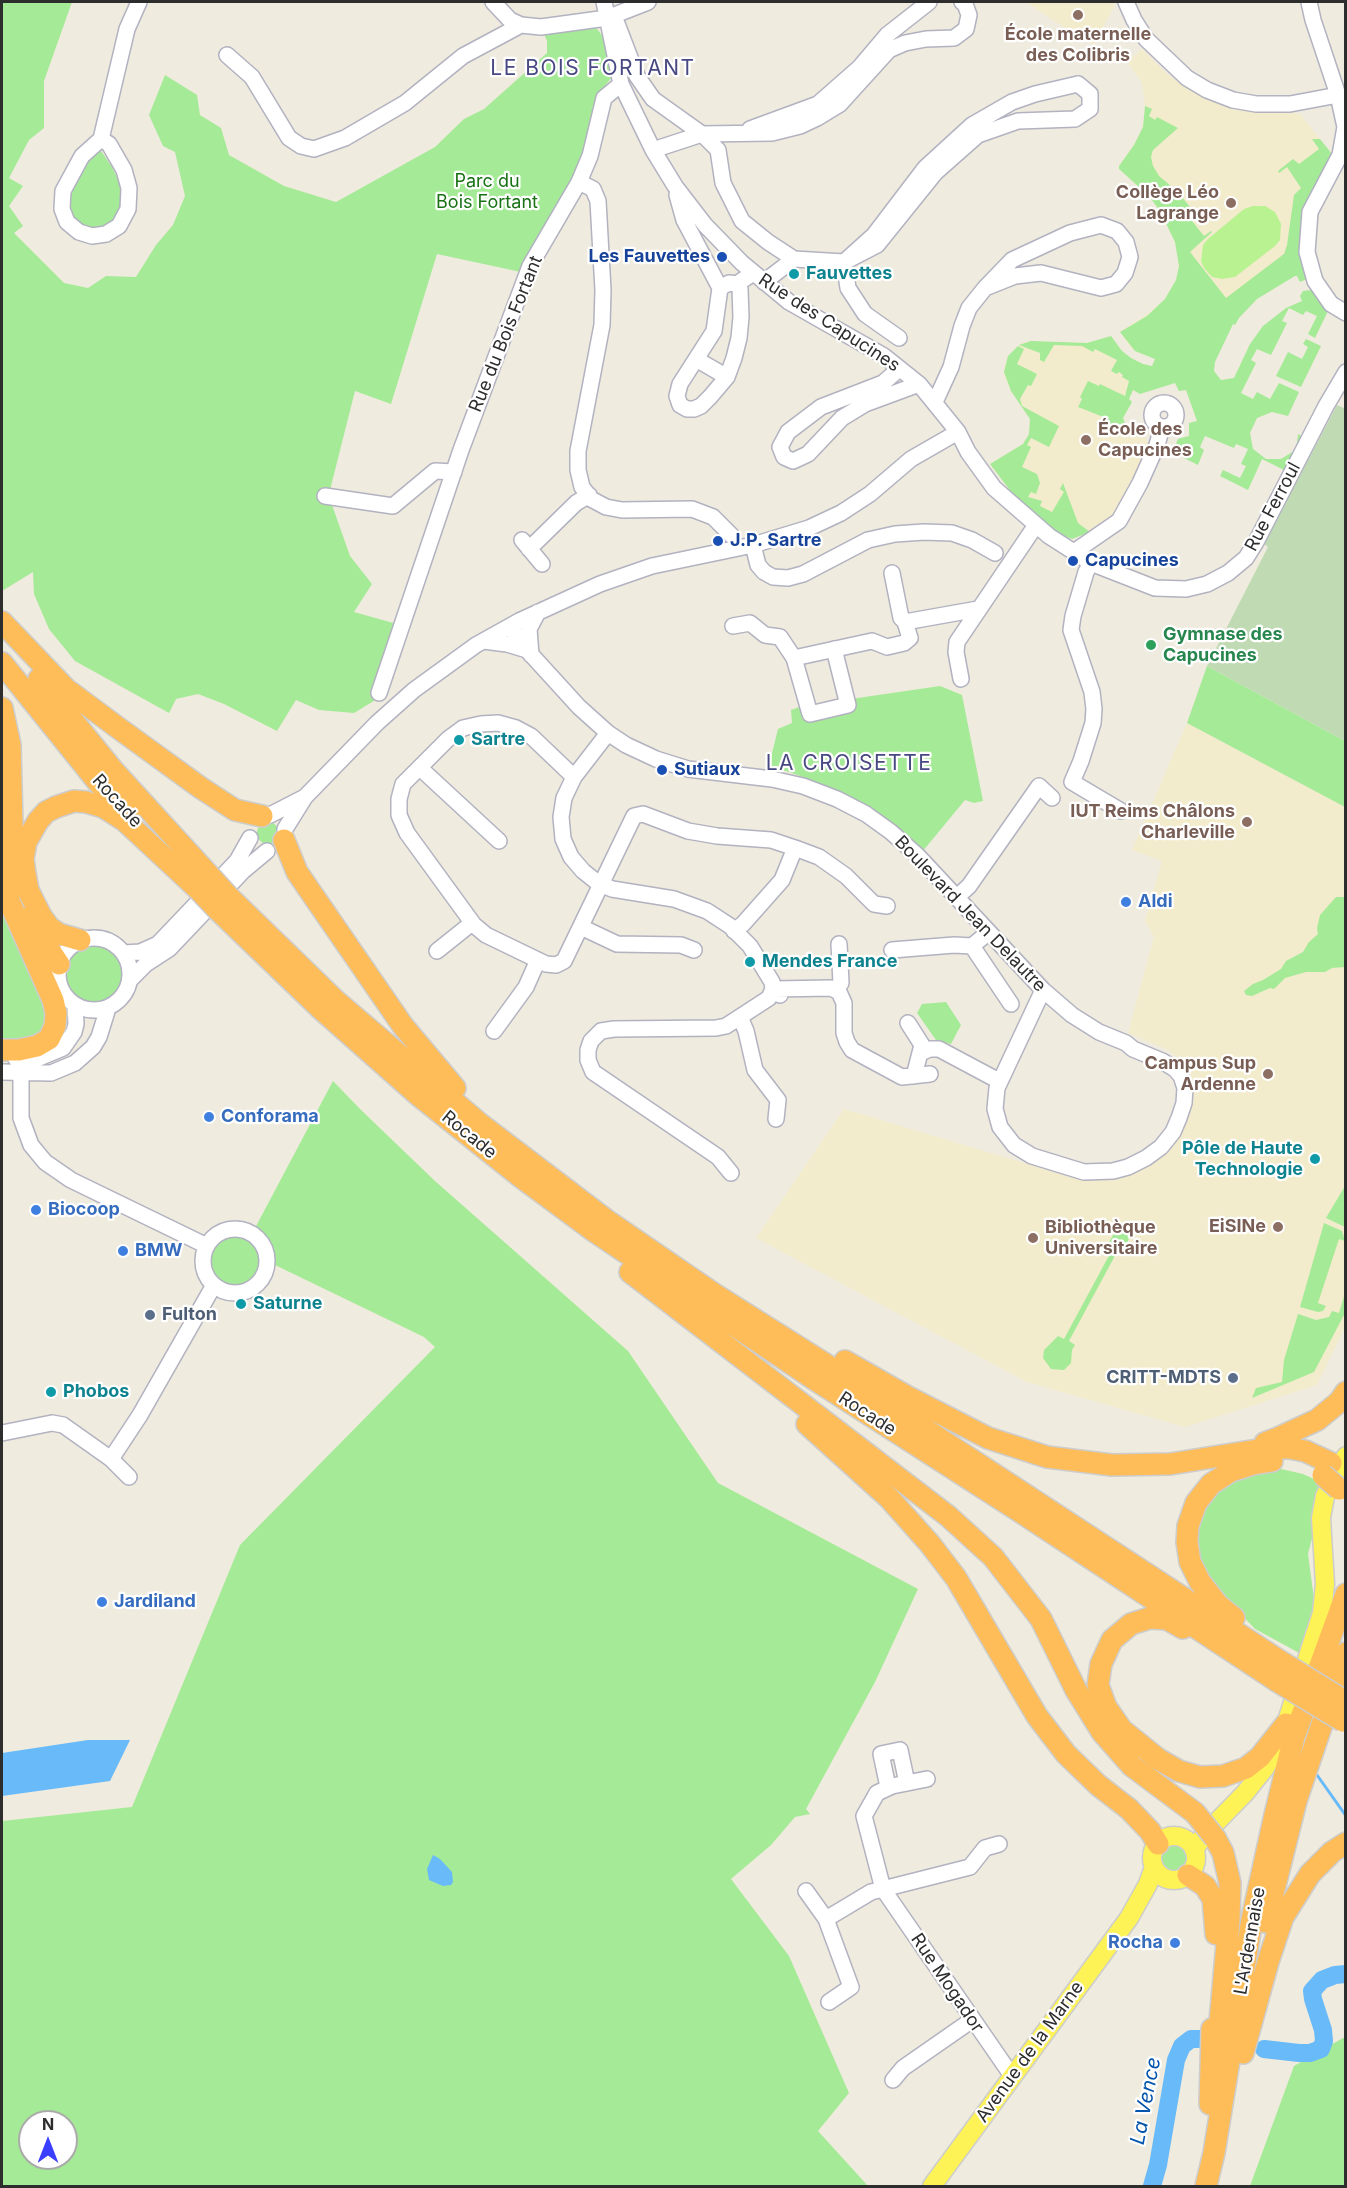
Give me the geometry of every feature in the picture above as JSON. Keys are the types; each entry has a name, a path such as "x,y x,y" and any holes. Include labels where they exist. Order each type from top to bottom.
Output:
{"highway":[{"path":"2,622 66,689 117,727 201,788 236,810 266,815"},
{"path":"2,630 203,882 224,904 510,1148 609,1222 714,1294 825,1364 1345,1715"},
{"name":"Rocade","path":"2,663 97,781 203,882"},
{"path":"2,708 10,745 12,833 18,894 27,917 59,964"},
{"path":"80,940 59,934 49,927 28,890 23,859 26,843 38,821 46,812 56,807 74,801 103,807 125,821 203,882"},
{"path":"2,1050 19,1050 37,1046 49,1039 56,1026 53,1000 9,901 7,867 12,833"},
{"path":"279,840 310,891 404,1026 433,1063 510,1148"},
{"name":"Rocade","path":"224,904 321,1009 417,1094 521,1177 594,1231 814,1380 1234,1652"},
{"path":"521,1177 546,1205 948,1516 993,1557 1041,1619 1076,1690 1102,1732 1132,1766 1195,1812 1215,1838 1223,1853 1230,1883 1220,2028 1210,2104"},
{"path":"627,1269 889,1498 930,1544 956,1578 1037,1716 1066,1754 1098,1785 1129,1809 1150,1831 1158,1844"},
{"path":"714,1294 772,1321 908,1397 988,1438 1047,1457 1112,1465 1170,1464 1270,1448 1289,1448 1305,1451 1338,1476"},
{"path":"1224,1455 1278,1438 1317,1420 1339,1402 1346,1392"},
{"path":"1280,1672 1218,1605 1200,1582 1190,1562 1186,1542 1188,1526 1196,1503 1211,1484 1231,1471 1253,1464 1274,1461 1295,1462 1338,1476"},
{"name":"L'Ardennaise","path":"1206,2187 1214,2153 1252,1919 1277,1808 1294,1737 1346,1594"},
{"path":"1280,1672 1215,1646 1167,1619 1150,1618 1131,1624 1112,1640 1101,1664 1098,1685 1106,1707 1122,1730 1158,1759 1179,1771 1200,1777 1223,1776 1246,1768 1260,1757 1286,1724"},
{"path":"1245,2041 1262,1922 1288,1802 1311,1721 1346,1628"},
{"path":"1259,1952 1296,1801 1346,1653"},
{"name":"L'Ardennaise","path":"1220,2187 1245,2041 1276,1936 1283,1917 1310,1874 1332,1852 1346,1843"},
{"path":"1166,1882 1205,1886 1213,1899 1215,1908 1206,2187"}],"main road":[{"path":"1194,1851 1204,1834 1265,1768 1286,1724 1318,1629 1324,1599 1322,1518 1325,1496 1338,1476"},
{"path":"1181,1838 1236,1802"},
{"path":"1168,1837 1181,1838 1186,1840 1194,1851 1195,1864 1166,1882 1154,1867 1152,1855 1158,1844 1168,1837"},
{"name":"Avenue de la Marne","path":"932,2187 1129,1918 1166,1882"}],"street":[{"path":"101,139 109,144 124,170 129,188 128,209 119,226 106,234 92,236 79,232 67,222 62,208 63,191 82,156 101,139 128,29 139,2"},
{"path":"493,2 510,20 521,25 541,27 610,17 648,2"},
{"path":"604,2 637,76 653,99 702,134 718,150 723,183 742,221 794,259 844,262 877,245 935,173 989,114 1012,102 1035,94 1078,84 1090,94 1090,109 1075,119 1018,121 999,127 975,130"},
{"path":"653,150 702,134 772,133 800,126 840,104 843,92 929,2"},
{"path":"885,46 926,39 954,38 966,29 969,15 962,2"},
{"path":"1126,2 1146,39 1187,78 1207,90 1233,100 1256,104 1290,104 1338,95"},
{"path":"1309,2 1338,95 1345,127 1340,155 1310,212 1307,252 1315,281 1331,303 1346,313"},
{"path":"610,17 621,84"},
{"path":"226,55 252,77 289,138 301,146 314,149 345,138 405,103 463,56 521,25"},
{"name":"Rue des Capucines","path":"621,84 653,150 675,186 705,225 758,278 789,302 884,356 919,384 958,432 968,452 994,488 1049,536 1091,563"},
{"name":"Rue du Bois Fortant","path":"379,693 454,472 530,266 579,182 590,156 604,98 621,84"},
{"path":"989,114 999,127"},
{"path":"579,182 593,189 598,201 603,290 602,325 578,451 578,470 582,487 606,507 622,510 692,509 713,517 732,536"},
{"path":"675,186 684,220 720,288 714,331 680,384 677,396 680,405 694,409 701,406 727,376 739,338 740,289 737,284"},
{"path":"935,402 951,367 969,308 985,288 1012,260 1070,233 1101,225 1117,231 1126,242 1130,257 1125,273 1116,284 1101,288 1041,273 1015,276 985,288"},
{"path":"1037,248 1041,259 1041,273"},
{"path":"720,288 729,283 737,284 758,278 794,259"},
{"path":"844,262 848,288 865,314 899,338"},
{"path":"719,305 740,308"},
{"path":"696,359 727,376"},
{"path":"900,369 883,383 821,407 788,432 780,447 784,457 793,461 808,454 842,418 864,404 919,384"},
{"name":"Rue Ferroul","path":"1091,563 1155,588 1186,589 1207,584 1228,573 1245,558 1256,542 1346,372"},
{"path":"1074,552 1119,521 1157,446 1162,427"},
{"path":"130,980 146,964 169,949 243,871 279,840 305,797 395,706 444,667 510,626 600,584 652,566 753,545 809,528 841,513 870,494 911,459 958,432"},
{"path":"325,495 393,506 435,471 454,472"},
{"path":"542,564 525,545 576,502 589,495"},
{"path":"961,679 956,652 957,642 1036,525"},
{"path":"753,545 758,565 764,572 788,578 803,574 868,540 895,534 952,533 972,540 995,553"},
{"path":"1091,563 1073,616 1071,630 1092,692 1093,716 1081,760 1072,782 1121,811"},
{"path":"794,658 872,641 887,647 904,644 910,638 905,622 901,618 892,573"},
{"path":"905,622 978,609"},
{"path":"484,641 507,644 529,652 529,629 538,612"},
{"path":"733,626 750,623 765,635 780,637 794,658 810,714 848,705 834,649"},
{"name":"Boulevard Jean Delautre","path":"510,626 529,652 579,707 608,733 626,745 656,759 688,769 772,779 803,786 837,799 866,814 918,856 1043,990 1072,1015 1100,1032 1126,1043 1133,1049 1162,1060 1175,1069 1181,1076 1185,1088 1184,1103 1173,1132 1161,1147 1146,1158 1113,1171 1084,1172 1032,1156 1014,1145 1000,1127 995,1109 999,1081"},
{"path":"574,777 531,736 516,728 498,723 481,723 463,728 448,738 404,784 399,800 399,815 406,833 472,923 486,935 546,964 564,961 633,816 643,814 688,831 717,836 771,840 795,848 819,858 846,876 874,904 887,906"},
{"path":"608,733 574,777 564,798 561,817 563,839 571,857 583,871 602,885 612,889 674,899 707,911 750,946 778,993"},
{"path":"420,768 499,841"},
{"path":"957,897 969,886 1039,786 1052,798"},
{"path":"124,953 140,952 158,944 237,861 250,838 251,827 257,818 305,797"},
{"path":"266,815 280,820 279,840"},
{"path":"250,838 257,847 279,840"},
{"path":"734,931 782,880 795,848"},
{"path":"436,951 472,923"},
{"path":"581,927 616,944 681,945 694,950"},
{"path":"892,950 954,945 972,946 989,932"},
{"path":"99,938 117,945 130,966 130,980 123,997 108,1008 96,1011 85,1010 75,1005 62,992 58,983 59,964 66,950 80,940 99,938"},
{"path":"835,990 841,983 839,944"},
{"path":"972,946 1011,1005"},
{"path":"494,1031 526,987 538,960"},
{"path":"731,1173 718,1157 593,1072 588,1060 588,1050 591,1041 601,1031 726,1026 778,993 818,987 839,992 843,1003 844,1033 852,1050 902,1077 922,1075 920,1053 922,1045 908,1023"},
{"path":"920,1053 930,1049 939,1049 999,1081 1043,990"},
{"path":"2,1072 23,1066 63,1048 74,1032 75,1005"},
{"path":"2,1060 51,1073 63,1069 86,1056 99,1037 108,1008"},
{"path":"740,1017 746,1031 755,1070 778,1100 776,1119"},
{"path":"23,1066 21,1118 31,1145 45,1162 71,1180 207,1246"},
{"path":"232,1229 253,1234 266,1250 268,1261 261,1281 244,1292 223,1291 207,1277 203,1256 207,1246 213,1238 232,1229"},
{"path":"111,1459 140,1415 214,1285"},
{"path":"2,1433 52,1423 63,1425 111,1459 129,1477"},
{"path":"907,1783 900,1750 881,1754 888,1787 927,1779"},
{"name":"Rue Mogador","path":"888,1787 877,1793 864,1816 883,1889 1012,2076"},
{"path":"826,1919 871,1892 970,1867 985,1848 999,1844"},
{"path":"806,1891 826,1919 851,1987 829,2002"},
{"path":"893,2080 903,2068 972,2020"}],"shaded area":[{"name":"École maternelle des Colibris","path":"1026,2 1114,2 1115,5 1094,44 1075,35"},
{"name":"Collège Léo Lagrange","path":"1142,49 1168,75 1187,88 1211,99 1254,111 1300,114 1332,154 1305,212 1300,238 1303,268 1145,356 1131,348 1120,332 1149,313 1165,299 1176,280 1179,266 1175,242 1160,211 1149,196 1119,169 1143,126 1145,106 1141,81 1127,62"},
{"name":"École des Capucines","path":"1111,336 1122,351 1131,358 1152,366 1140,394 1133,390 1129,399 1132,402 1123,418 1129,432 1142,428 1148,445 1118,509 1101,526 1084,535 1067,538 1031,511 1012,493 990,464 1023,444 1029,434 1030,419 1011,391 1004,375 1004,368 1008,356 1021,343 1031,341 1087,343"},
{"name":"Campus Sup Ardenne","path":"1187,723 1345,807 1345,1327 1317,1385 1185,1427 1027,1382 756,1238 844,1109 1067,1176 1091,1181 1122,1177 1140,1170 1171,1147 1190,1108 1194,1085 1185,1064 1168,1050 1128,1033 1154,937 1145,921 1162,861 1132,850"}],"green space":[{"name":"Parc du Bois Fortant","path":"2,2 72,2 44,81 44,128 29,140 9,178 23,186 9,206 23,226 14,233 64,283 88,288 106,276 136,277 156,245 173,225 185,196 175,152 163,146 149,115 165,75 197,95 200,115 221,128 229,155 284,186 336,202 435,147 464,119 484,109 547,53 547,41 543,31 594,25 607,46 613,76 599,93 577,170 521,272 437,254 391,404 355,391 331,486 331,502 350,556 372,584 354,612 404,626 377,699 354,713 319,710 296,700 277,731 224,704 198,694 176,699 169,713 75,661 49,629 34,594 33,572 2,591"},
{"path":"1145,106 1152,109 1149,116 1155,120 1157,117 1178,128 1153,150 1151,157 1153,166 1159,176 1177,191 1195,213 1192,221 1204,236 1212,232 1190,252 1226,298 1284,254 1294,195 1301,188 1287,167 1279,173 1278,171 1293,159 1299,164 1319,149 1312,139 1320,139 1332,154 1302,226 1300,242 1307,279 1300,282 1295,276 1257,299 1235,325 1233,324 1215,362 1214,371 1221,380 1234,378 1250,344 1263,326 1286,308 1302,301 1300,296 1303,291 1311,290 1328,311 1315,338 1308,334 1317,316 1306,311 1303,315 1289,308 1282,321 1287,323 1271,355 1257,349 1251,360 1256,363 1241,393 1253,399 1257,392 1270,399 1279,383 1299,392 1288,416 1272,412 1257,418 1250,433 1253,449 1266,459 1281,459 1294,451 1298,434 1303,437 1286,471 1262,459 1248,490 1220,476 1223,470 1240,478 1246,466 1241,464 1248,449 1236,444 1234,448 1205,436 1200,447 1204,450 1198,465 1172,452 1178,439 1189,436 1189,423 1197,421 1186,390 1179,391 1175,383 1140,394 1133,390 1129,399 1132,402 1123,418 1129,432 1117,436 1103,435 1098,433 1106,418 1078,407 1088,381 1125,396 1129,381 1119,372 1117,374 1111,371 1117,360 1095,349 1093,352 1082,346 1054,345 1044,362 1040,360 1040,353 1019,345 1031,341 1087,343 1111,336 1122,351 1131,358 1152,366 1155,359 1135,351 1120,332 1147,316 1165,299 1176,280 1179,266 1175,242 1160,211 1149,196 1119,169 1143,127"},
{"path":"99,148 122,188 121,209 108,227 90,228 77,223 70,212 70,194 84,163"},
{"path":"1265,206 1275,212 1281,224 1280,240 1235,277 1222,279 1212,277 1201,261 1203,245 1244,209"},
{"path":"1306,339 1321,346 1301,387 1276,376 1288,352 1302,359 1308,347 1303,344"},
{"path":"1018,346 1024,349 1017,364 1037,374 1020,399 1022,406 1059,426 1049,447 1031,438 1027,445 1031,447 1022,467 1037,474 1040,483 1036,494 1031,492 1028,497 1042,501 1040,506 1052,512 1064,492 1060,489 1063,483 1078,523 1090,532 1072,539 1063,536 1031,511 1012,493 990,464 1023,444 1029,434 1030,419 1011,391 1004,372 1008,356"},
{"path":"1337,405 1346,409 1345,741 1207,666 1268,547 1264,544"},
{"path":"1207,666 1345,741 1345,807 1187,723"},
{"path":"940,686 962,695 983,801 974,803 965,800 922,852 879,818 814,781 769,765 778,729 792,723 791,710 799,707 805,720 852,711 851,699"},
{"path":"2,720 3,877 52,1005 42,1039 2,1045"},
{"path":"268,822 276,825 279,833 276,841 268,844 260,841 257,833 260,825"},
{"path":"1336,897 1345,897 1345,967 1332,968 1325,972 1306,972 1285,978 1274,989 1270,988 1252,996 1246,995 1244,991 1253,984 1281,969 1286,961 1303,952 1318,934 1320,915"},
{"path":"89,946 99,946 114,954 120,963 122,974 120,985 114,994 99,1002 89,1002 78,997 71,990 66,979 66,969 71,958 78,951"},
{"path":"946,1002 961,1025 951,1044 936,1040 917,1013 922,1004"},
{"path":"333,1081 435,1181 628,1351 718,1483 918,1589 875,1682 806,1809 810,1814 795,1817 771,1845 731,1879 789,1956 849,2093 818,2131 868,2186 2,2186 2,1821 132,1807 240,1545 435,1347 424,1337 275,1265 274,1254 269,1244 254,1230"},
{"path":"1345,1186 1345,1227 1326,1218"},
{"path":"1324,1223 1342,1231 1345,1241 1339,1239 1318,1303 1326,1306 1323,1311 1318,1312 1300,1307"},
{"path":"1117,1228 1130,1235 1123,1255 1117,1252 1069,1341 1075,1345 1072,1350 1071,1363 1064,1370 1051,1369 1043,1358 1044,1350 1058,1336 1064,1339 1112,1250 1107,1246"},
{"path":"236,1233 247,1235 256,1241 262,1250 264,1261 262,1272 256,1281 247,1287 236,1289 225,1287 216,1281 210,1272 208,1261 210,1250 216,1241 225,1235"},
{"path":"1345,1293 1345,1313 1314,1372 1252,1398 1256,1388 1282,1382 1284,1360 1298,1314 1316,1320 1329,1317 1332,1311 1339,1313"},
{"path":"1277,1468 1303,1474 1316,1480 1325,1488 1308,1554 1314,1599 1313,1626 1303,1655 1255,1629 1206,1577 1197,1552 1196,1527 1206,1502 1225,1483"},
{"path":"1174,1844 1184,1848 1188,1858 1184,1868 1174,1872 1164,1868 1160,1858 1164,1848"},
{"path":"1346,2038 1345,2186 1250,2186 1294,2066"}],"water":[{"path":"88,1740 130,1740 110,1781 2,1796 2,1753"},
{"path":"433,1855 452,1872 451,1885 443,1886 429,1880 427,1869"}],"waterway":[{"path":"1317,1775 1346,1816"},
{"name":"La Vence","path":"1264,2049 1299,2053 1310,2053 1321,2049 1324,2041 1323,2030 1312,1991 1322,1980 1346,1974"},
{"name":"La Vence","path":"1152,2186 1158,2165 1176,2060 1182,2046 1191,2039 1201,2039"}],"place":[{"name":"École maternelle des Colibris","path":"1078,15"},
{"name":"Collège Léo Lagrange","path":"1231,203"},
{"name":"Les Fauvettes","path":"722,257"},
{"name":"Fauvettes","path":"794,274"},
{"name":"École des Capucines","path":"1086,440"},
{"name":"J.P. Sartre","path":"718,541"},
{"name":"Capucines","path":"1073,561"},
{"name":"Gymnase des Capucines","path":"1151,645"},
{"name":"Sartre","path":"459,740"},
{"name":"Sutiaux","path":"662,770"},
{"name":"IUT Reims Châlons Charleville","path":"1247,822"},
{"name":"Aldi","path":"1126,902"},
{"name":"Mendes France","path":"750,962"},
{"name":"Campus Sup Ardenne","path":"1268,1074"},
{"name":"Conforama","path":"209,1117"},
{"name":"Pôle de Haute Technologie","path":"1315,1159"},
{"name":"Biocoop","path":"36,1210"},
{"name":"EiSINe","path":"1278,1227"},
{"name":"Bibliothèque Universitaire","path":"1033,1238"},
{"name":"BMW","path":"123,1251"},
{"name":"Saturne","path":"241,1304"},
{"name":"Fulton","path":"150,1315"},
{"name":"CRITT-MDTS","path":"1233,1378"},
{"name":"Phobos","path":"51,1392"},
{"name":"Jardiland","path":"102,1602"},
{"name":"Rocha","path":"1175,1943"}],"district":[{"name":"LE BOIS FORTANT","path":"593,69"},
{"name":"LA CROISETTE","path":"849,764"}]}
